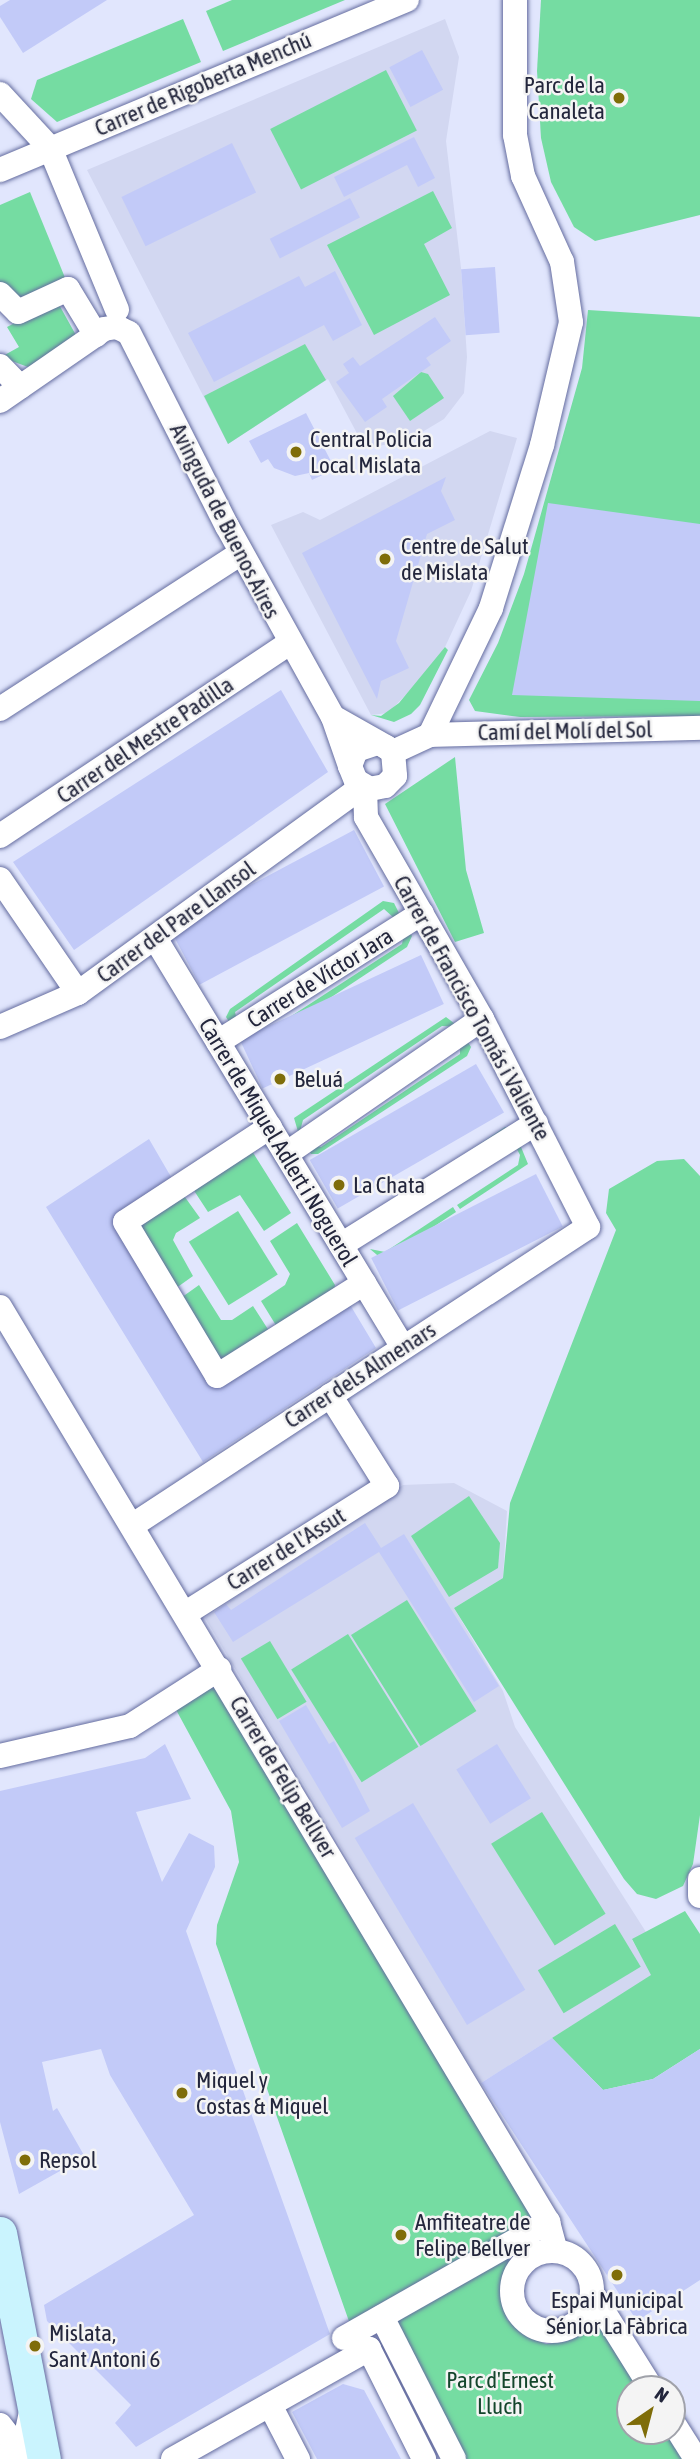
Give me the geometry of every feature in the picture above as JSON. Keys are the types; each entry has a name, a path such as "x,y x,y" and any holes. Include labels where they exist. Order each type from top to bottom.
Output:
{"street":[{"path":"333,718 386,748 397,768 391,781 378,789 354,783 356,750 386,748 430,734 491,608 542,445 571,322 562,262 523,176 515,135 515,0"},
{"name":"Carrer de Rigoberta Menchú","path":"0,170 392,3"},
{"path":"0,94 50,148"},
{"name":"Avinguda de Buenos Aires","path":"50,148 115,327 333,718 354,783"},
{"path":"0,294 18,312 68,289 115,327 0,401"},
{"path":"0,366 20,387"},
{"path":"0,709 242,553"},
{"name":"Carrer del Mestre Padilla","path":"0,836 289,643"},
{"name":"Camí del Molí del Sol","path":"430,734 700,728"},
{"name":"Carrer de Francisco Tomás i Valiente","path":"354,783 366,817 482,1019 588,1227"},
{"name":"Carrer del Pare Llansol","path":"0,1027 78,993 155,938 354,783"},
{"path":"0,879 78,993"},
{"name":"Carrer de Víctor Jara","path":"218,1042 422,913"},
{"name":"Carrer de Miquel Adlert i Noguerol","path":"155,938 402,1346"},
{"path":"286,1154 482,1019"},
{"path":"341,1245 536,1123"},
{"path":"270,1128 125,1222 217,1376 364,1283"},
{"name":"Carrer dels Almenars","path":"134,1525 402,1346 588,1227"},
{"name":"Carrer de Felip Bellver","path":"0,1307 134,1525 548,2222 556,2251"},
{"name":"Carrer de l'Assut","path":"186,1613 387,1486 330,1395"},
{"path":"0,1756 130,1726 219,1669"},
{"path":"700,1879 700,1896"},
{"path":"344,2338 548,2222"},
{"path":"0,2233 32,2408 22,2456"},
{"path":"592,2293 581,2319 570,2328 548,2331 523,2319 512,2300 516,2273 529,2258 556,2251 581,2263 592,2293 643,2375"},
{"path":"382,2317 454,2459"},
{"path":"173,2459 369,2349 424,2459"},
{"path":"270,2405 298,2459"},
{"path":"0,2425 22,2456"},
{"path":"686,2443 696,2459"}],"shaded area":[{"path":"445,19 459,57 446,141 461,268 467,357 464,393 444,419 414,437 372,448 360,439 328,379 228,444 87,170"},
{"name":"Centre de Salut de Mislata","path":"490,431 517,438 471,591 445,647 423,677 388,713 371,715 271,525 303,512 320,520"},
{"path":"454,1483 507,1511 503,1578 454,1608 503,1691 515,1727 646,1932 632,1940 652,1975 481,2083 205,1618 403,1485"}],"green space":[{"path":"232,0 345,0 223,51 206,11"},
{"name":"Parc de la Canaleta","path":"541,0 700,0 700,215 595,241 574,227 551,182 541,138 537,71"},
{"path":"183,19 201,62 57,122 31,99 37,80"},
{"path":"386,70 417,131 301,190 270,129"},
{"path":"433,191 452,228 424,244 450,295 374,335 327,245"},
{"path":"30,192 68,285 21,306 0,283 0,205"},
{"path":"57,301 77,337 28,367 1,357 19,347 7,327"},
{"path":"588,310 700,317 700,716 520,717 475,711 469,700 498,643 524,574 582,368"},
{"path":"305,344 326,380 228,444 204,396"},
{"path":"421,372 428,374 444,398 410,421 393,396"},
{"path":"445,647 448,650 420,705 411,714 394,722 371,715 381,716 399,703"},
{"path":"455,757 466,870 484,933 455,942 385,804"},
{"path":"383,901 394,903 400,915 394,918 384,909 235,1012 238,1024 233,1028 226,1017 230,1009"},
{"path":"406,925 412,936 407,947 253,1049 246,1049 238,1037 244,1034 248,1040 256,1039 402,944"},
{"path":"446,1017 459,1027 442,1026 303,1120 299,1135 294,1118"},
{"path":"465,1037 471,1047 467,1056 318,1154 311,1154 304,1143 321,1147 460,1054 460,1041"},
{"path":"505,1127 514,1130 528,1164 460,1209 457,1205 518,1165 520,1155 511,1138 438,1172"},
{"path":"252,1151 291,1213 264,1231 240,1195 208,1212 191,1186"},
{"path":"684,1159 700,1176 700,1815 693,1864 683,1886 656,1899 637,1894 624,1879 454,1608 503,1578 510,1503 616,1230 606,1213 609,1189 657,1161"},
{"path":"182,1193 200,1218 176,1233 173,1240 193,1276 172,1291 132,1224"},
{"path":"453,1207 456,1212 383,1260 370,1249 385,1252"},
{"path":"238,1211 278,1275 229,1305 189,1242"},
{"path":"297,1223 335,1285 334,1291 277,1327 261,1301 285,1285 290,1274 270,1241"},
{"path":"199,1285 221,1320 232,1320 253,1306 271,1334 217,1367 178,1300"},
{"path":"469,1496 500,1543 498,1568 449,1597 411,1536"},
{"path":"407,1600 476,1711 420,1746 351,1635"},
{"path":"348,1634 418,1747 362,1782 291,1670"},
{"path":"270,1641 307,1702 277,1719 241,1659"},
{"path":"213,1682 534,2215 524,2225 351,2327 216,1944 217,1925 239,1862 231,1811 174,1706"},
{"path":"542,1812 606,1914 555,1946 491,1844"},
{"path":"685,1911 700,1934 700,2049 653,2079 603,2090 552,2038 651,1975 632,1939"},
{"path":"615,1924 641,1967 564,2013 538,1970"},
{"name":"Parc d'Ernest Lluch","path":"514,2247 500,2294 507,2319 526,2336 546,2344 568,2341 585,2331 596,2314 634,2375 616,2375 616,2445 678,2445 687,2459 461,2459 390,2319"}],"building":[{"path":"10,0 107,0 23,53 0,17 0,6"},
{"path":"422,50 443,90 410,107 389,67"},
{"path":"414,137 435,178 418,187 407,165 344,197 334,177"},
{"path":"232,143 256,192 146,246 121,197"},
{"path":"350,198 360,218 280,258 270,239"},
{"path":"495,267 500,333 466,335 461,269"},
{"path":"335,271 362,325 333,341 324,325 214,382 188,333 299,276 305,287"},
{"path":"435,317 451,341 426,358 431,365 382,399 387,407 365,422 336,382 349,373 343,364 353,357 360,366"},
{"path":"306,413 335,469 312,480 309,473 295,476 274,468 268,459 261,463 249,441"},
{"path":"446,477 441,491 455,520 427,534 396,641 409,668 381,681 377,699 302,553"},
{"path":"548,503 700,524 700,701 512,695"},
{"path":"281,690 328,772 74,950 13,862"},
{"path":"354,830 384,887 200,985 169,928"},
{"path":"421,955 444,1004 263,1088 240,1040"},
{"path":"476,1064 504,1112 338,1208 310,1160"},
{"path":"149,1139 174,1182 115,1220 215,1388 349,1303 376,1348 203,1462 46,1207"},
{"path":"536,1174 563,1227 398,1311 371,1258"},
{"path":"365,1523 381,1548 404,1534 499,1686 474,1702 379,1552 233,1642 214,1612 226,1604 231,1610"},
{"path":"306,1705 329,1744 334,1741 370,1811 342,1828 279,1721"},
{"name":"Miquel y Costas & Miquel","path":"165,1744 191,1799 136,1812 162,1882 189,1833 214,1846 215,1867 186,1931 330,2334 136,2447 115,2423 131,2405 47,2321 44,2305 194,2215 110,2075 101,2049 42,2062 53,2111 57,2108 85,2157 19,2194 0,2122 0,1791 145,1758"},
{"path":"497,1744 531,1798 490,1824 456,1769"},
{"path":"413,1803 525,1990 467,2025 355,1838"},
{"path":"552,2038 603,2090 653,2079 700,2049 700,2280 637,2321 481,2083"},
{"path":"343,2384 364,2390 401,2459 317,2459 292,2412"}],"place":[{"name":"Parc de la Canaleta","path":"619,98"},
{"name":"Central Policia Local Mislata","path":"296,452"},
{"name":"Centre de Salut de Mislata","path":"385,559"},
{"name":"Beluá","path":"280,1079"},
{"name":"La Chata","path":"339,1185"},
{"name":"Miquel y Costas & Miquel","path":"182,2093"},
{"name":"Repsol","path":"25,2160"},
{"name":"Amfiteatre de Felipe Bellver","path":"401,2235"},
{"name":"Espai Municipal Sénior La Fàbrica","path":"617,2275"},
{"name":"Mislata, Sant Antoni 6","path":"35,2346"}]}
